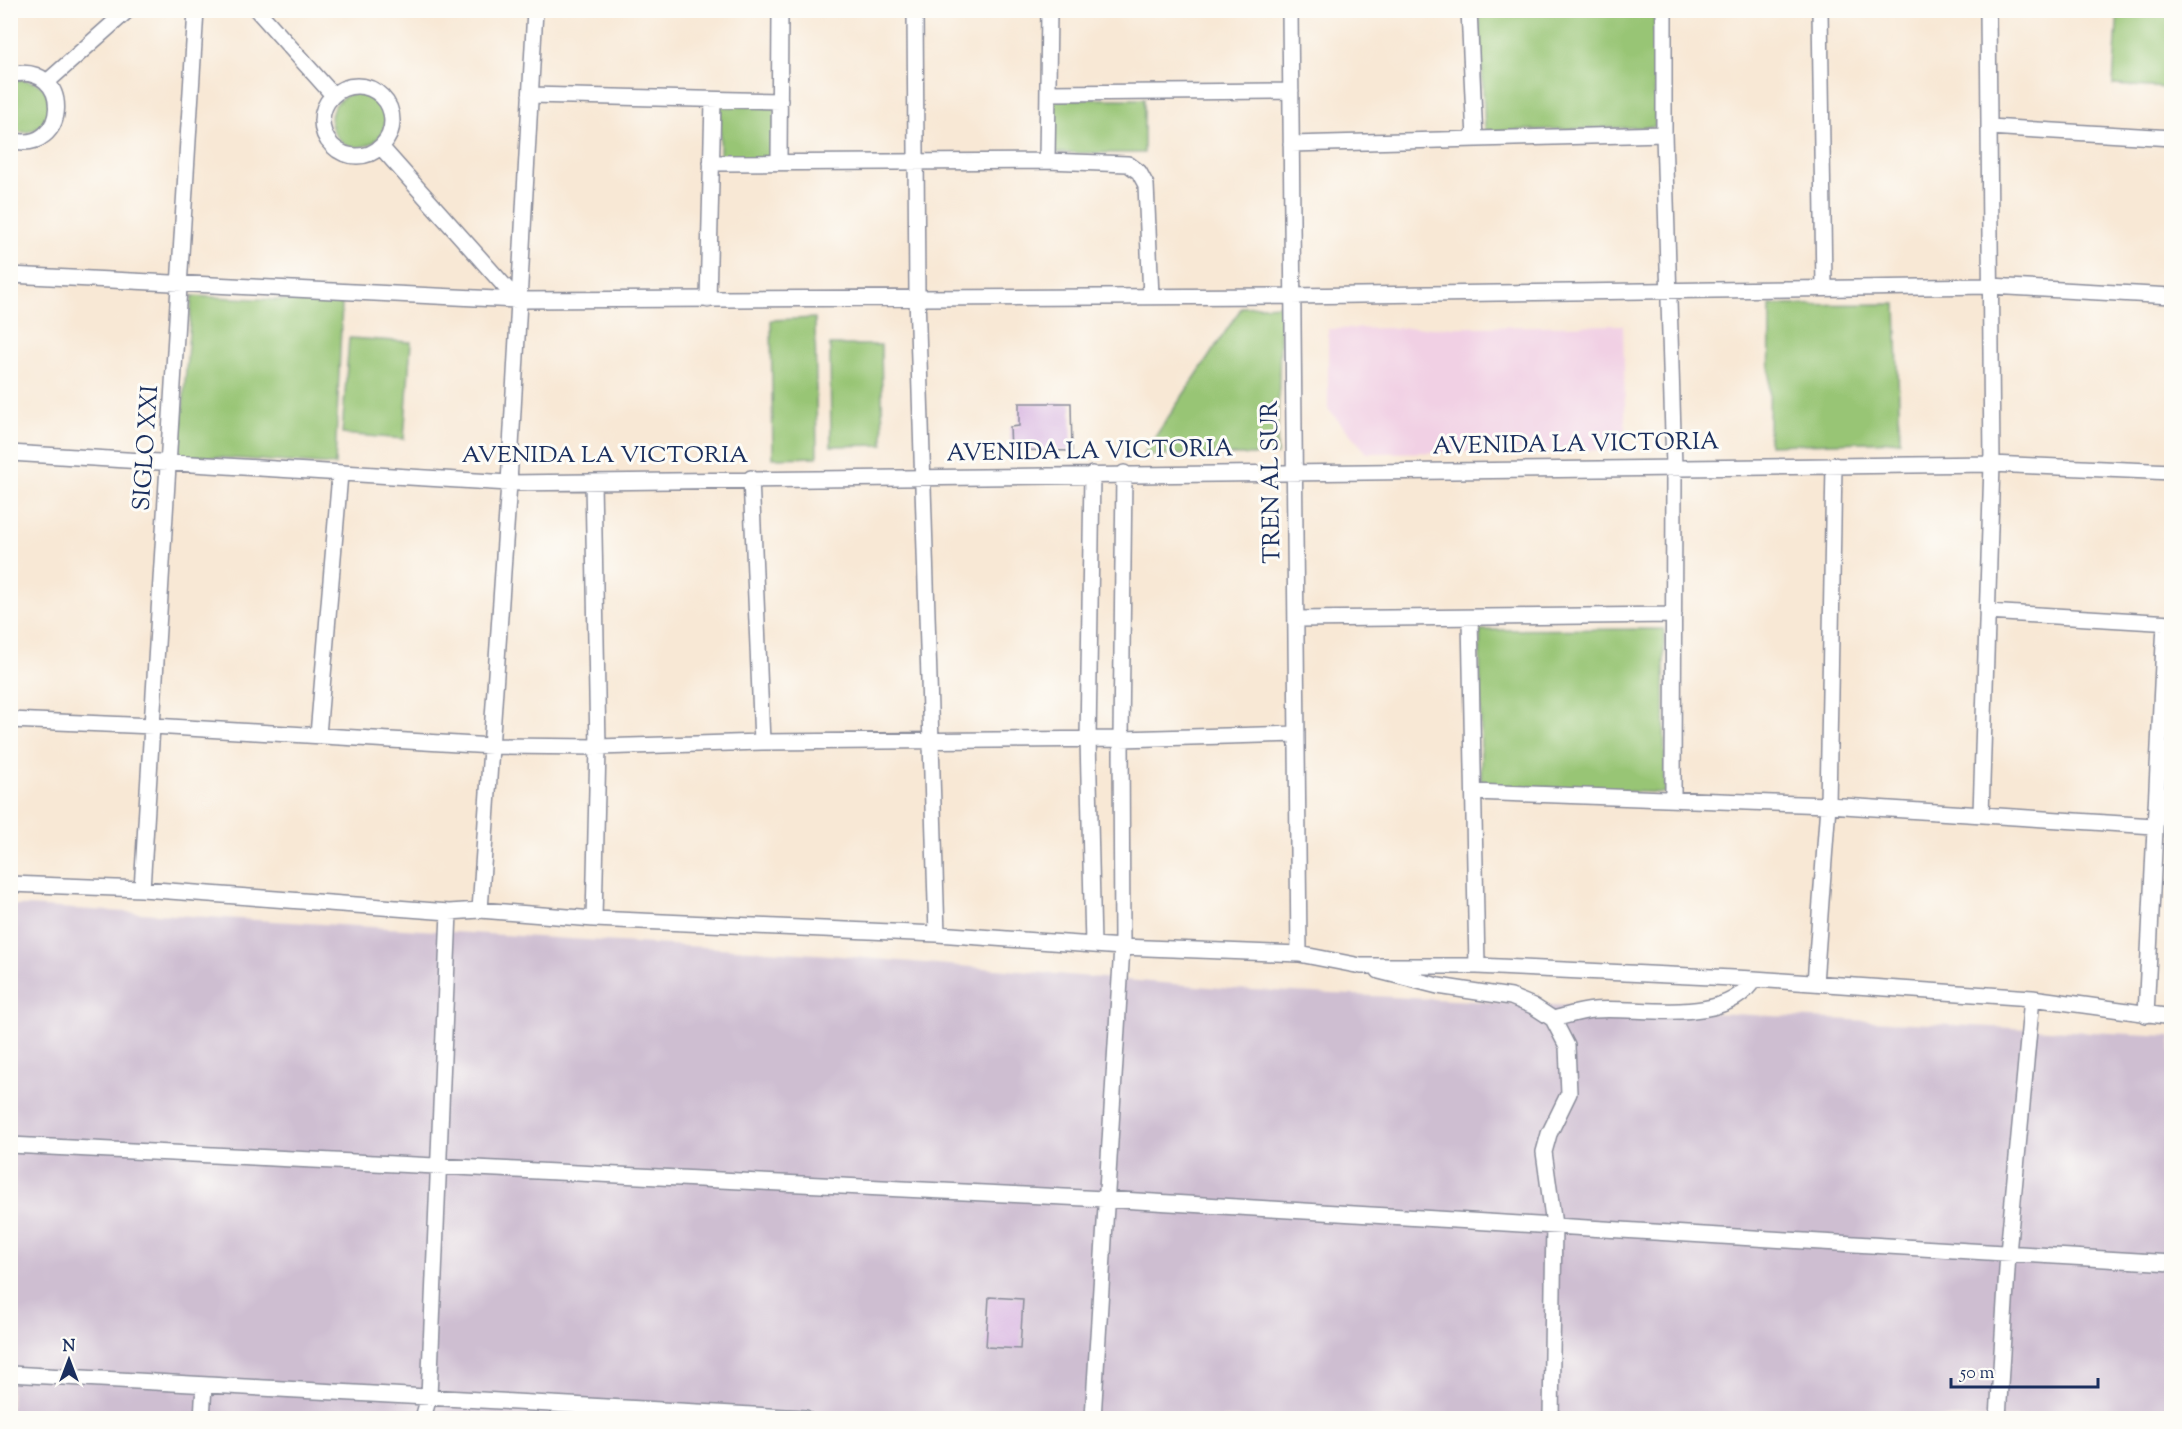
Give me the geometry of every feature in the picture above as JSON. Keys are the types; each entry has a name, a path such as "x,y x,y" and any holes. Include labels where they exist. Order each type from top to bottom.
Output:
{"street":[{"path":"47,82 128,10"},
{"name":"SIGLO XXI","path":"142,889 196,10"},
{"path":"256,10 333,95"},
{"path":"480,910 509,483 535,10"},
{"path":"779,162 780,10"},
{"path":"915,10 917,296 937,934"},
{"path":"1047,161 1049,10"},
{"name":"TREN AL SUR","path":"1290,10 1299,954"},
{"path":"1469,10 1475,139"},
{"path":"1665,10 1665,134 1674,467 1673,799"},
{"path":"1820,10 1824,287"},
{"path":"1981,814 1992,464 1988,10"},
{"path":"10,75 30,73 47,82 53,90 58,107 53,125 40,138 31,142 10,140"},
{"path":"361,86 371,89 386,102 392,120 391,130 381,147 373,153 355,156 346,155 331,145 322,129 322,120 323,111 333,95 341,90 361,86"},
{"path":"1048,93 1291,91"},
{"path":"530,95 780,101"},
{"path":"708,300 713,101"},
{"path":"1989,127 2172,138"},
{"path":"1291,144 1665,134"},
{"path":"381,147 518,300"},
{"path":"711,163 1047,161 1128,164 1139,172 1146,185 1151,296"},
{"path":"10,275 518,300 708,300 917,296 1292,296 1990,286 2172,296"},
{"name":"AVENIDA LA VICTORIA","path":"10,453 509,483 1834,465 1992,464 2172,472"},
{"path":"1815,983 1828,805 1834,465"},
{"path":"1093,1419 1104,1199 1122,947 1121,739 1124,473"},
{"path":"318,735 340,474"},
{"path":"1092,474 1088,739 1093,945"},
{"path":"751,478 762,742"},
{"path":"593,482 598,747 594,919"},
{"path":"1987,612 2168,623 2154,826 2146,1015"},
{"path":"1296,620 1674,615"},
{"path":"1470,618 1477,966"},
{"path":"10,720 492,746 598,747 762,742 1121,739 1297,734"},
{"path":"1474,792 1828,805 2154,826"},
{"path":"10,884 142,889 449,912 480,910 594,919 937,934 1122,947 1299,954 1361,966 1409,981 1511,997 1533,1006 1553,1019 1567,1046 1570,1070 1569,1094 1549,1134 1544,1152 1554,1224 1551,1419"},
{"path":"423,1419 429,1397 449,912"},
{"path":"1361,966 1477,966 1754,979 2032,998 2172,1017"},
{"path":"1553,1019 1593,1010 1681,1010 1713,1007 1736,1000 1747,991 1754,979"},
{"path":"1998,1419 2008,1253 2032,998"},
{"path":"10,1145 1104,1199 1554,1224 2172,1263"},
{"path":"10,1374 805,1419"},
{"path":"202,1419 204,1385"}],"shaded area":[{"path":"1623,325 1626,450 1367,453 1328,409 1328,329"},
{"path":"10,905 817,954 1233,989 2171,1036 2171,1418 11,1418"}],"green space":[{"path":"2118,10 2171,11 2168,88 2113,85"},
{"path":"1479,11 1654,11 1655,127 1485,131"},
{"path":"22,79 40,85 47,93 50,102 49,111 39,127 21,132 11,129 10,83"},
{"path":"358,93 368,95 377,101 383,110 385,120 383,130 377,139 368,145 358,147 348,145 339,139 333,130 331,120 333,110 339,101 348,95"},
{"path":"1053,99 1144,99 1144,153 1054,153"},
{"path":"774,106 775,158 720,158 720,107"},
{"path":"192,296 342,303 335,465 179,455"},
{"path":"1896,304 1900,441 1769,445 1770,305"},
{"path":"1281,305 1277,455 1143,455 1242,307"},
{"path":"815,318 817,457 773,458 771,320"},
{"path":"349,338 411,342 404,439 342,434"},
{"path":"830,345 881,345 883,445 831,446"},
{"path":"1664,629 1665,793 1481,785 1480,630"}],"building":[{"path":"1019,403 1071,403 1072,451 1011,450 1010,427 1019,426"},
{"path":"989,1297 1023,1299 1020,1349 986,1347"}]}
